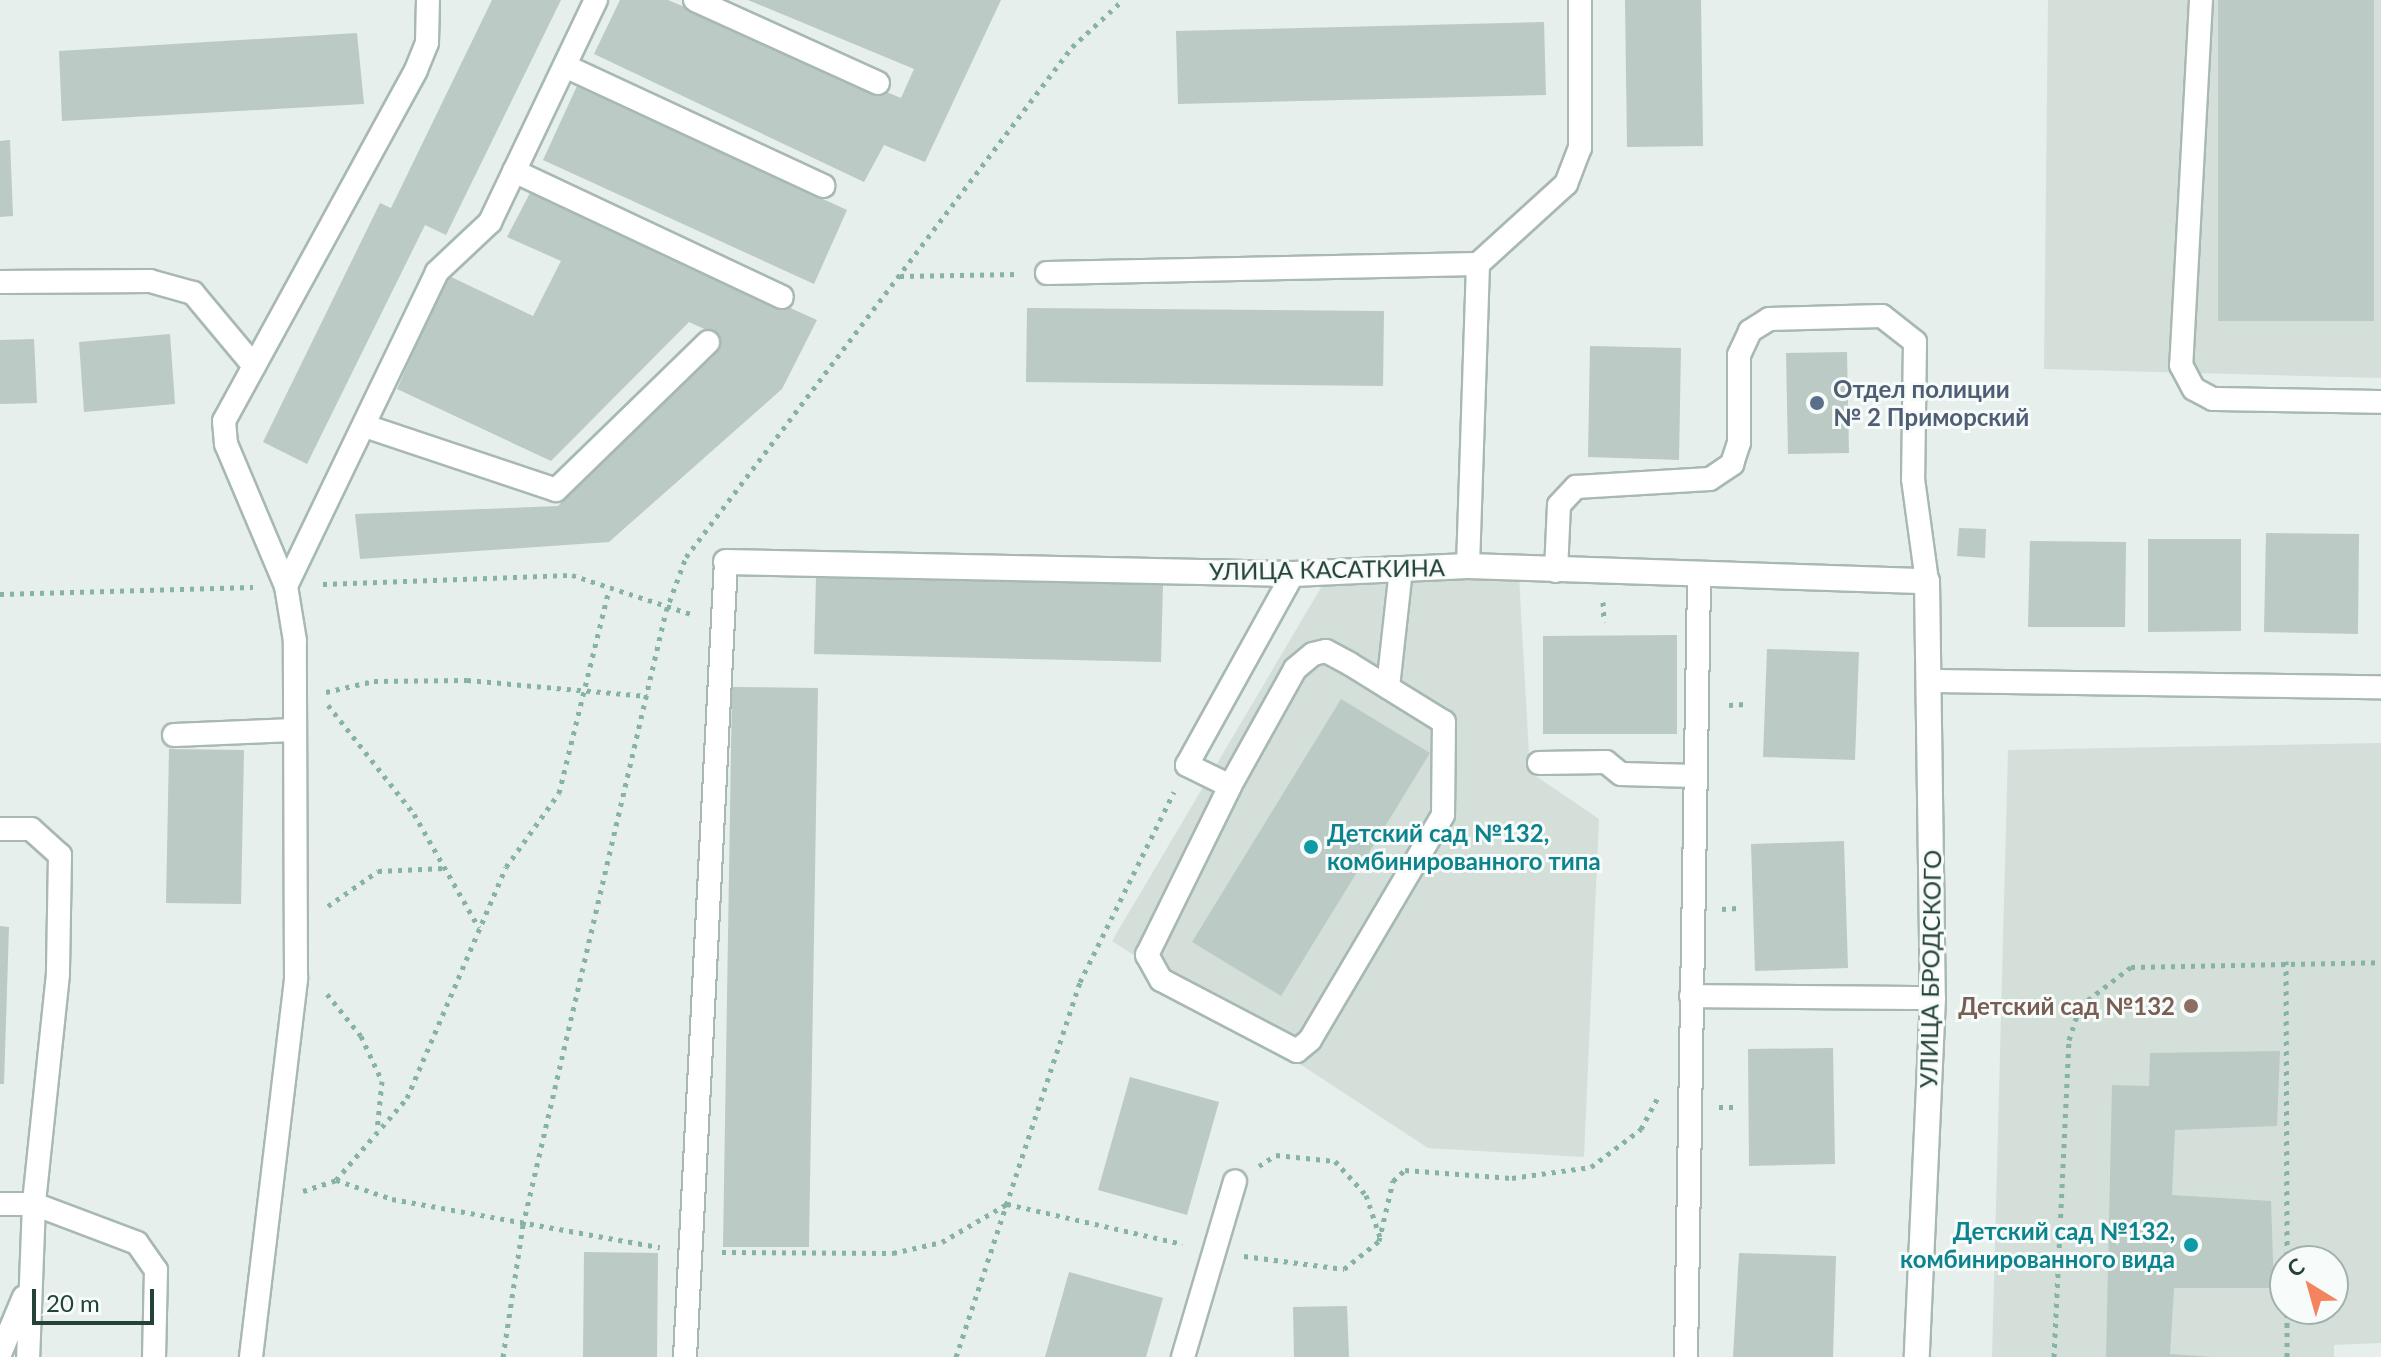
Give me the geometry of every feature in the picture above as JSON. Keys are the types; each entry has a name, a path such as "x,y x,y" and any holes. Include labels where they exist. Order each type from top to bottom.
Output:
{"street":[{"name":"УЛИЦА КАСАТКИНА","path":"726,562 1293,574 1468,566 1699,579 1927,581"},
{"name":"УЛИЦА БРОДСКОГО","path":"1917,1357 1933,998 1927,581"}],"lane":[{"path":"251,1357 296,961 295,641 286,586 226,444 224,421 416,70 427,43 428,0"},
{"path":"286,586 437,272 490,222 596,0"},
{"path":"695,0 878,83"},
{"path":"1047,273 1478,264 1566,184 1580,148 1580,0"},
{"path":"2201,0 2181,365 2194,389 2213,399 2381,402"},
{"path":"565,66 823,186"},
{"path":"514,171 782,297"},
{"path":"1468,566 1478,264"},
{"path":"0,282 150,281 193,293 254,366"},
{"path":"1556,571 1559,505 1576,487 1710,479 1732,464 1739,443 1739,355 1750,331 1769,319 1882,316 1915,342 1913,479 1927,581"},
{"path":"365,426 556,490 708,342"},
{"path":"685,1357 688,1252 726,562"},
{"path":"1388,687 1401,569"},
{"path":"1230,786 1187,765 1293,574"},
{"path":"1686,1357 1699,579"},
{"path":"1326,651 1444,722 1443,815 1310,1040 1297,1051 1161,980 1147,955 1230,786 1295,669 1313,654 1326,651"},
{"path":"1929,681 2381,687"},
{"path":"174,735 294,730"},
{"path":"1539,763 1606,762 1621,774 1695,776"},
{"path":"0,829 31,829 60,855 58,974 34,1204 28,1357"},
{"path":"1691,996 1933,998"},
{"path":"1183,1357 1235,1182"},
{"path":"0,1204 34,1204 137,1243 156,1270 154,1357"},
{"path":"0,1354 29,1284"}],"path":[{"path":"503,1357 523,1225 666,611 686,557 1072,47 1123,0"},
{"path":"899,276 1047,273"},
{"path":"0,594 572,575 666,611"},
{"path":"270,1202 336,1180 407,1098 506,867 559,793 609,589"},
{"path":"479,929 414,814 319,694 374,681 585,686 647,696"},
{"path":"956,1357 1080,982 1187,765"},
{"path":"295,937 378,871 445,868"},
{"path":"296,961 367,1047 382,1081 377,1132"},
{"path":"2054,1357 2069,1040 2080,1006 2131,967 2286,961 2381,962"},
{"path":"2286,961 2287,1245"},
{"path":"336,1180 392,1199 523,1225 688,1252 893,1253 942,1242 1007,1204 1215,1252 1344,1269 1380,1237 1393,1181 1405,1170 1512,1178 1591,1167 1641,1129 1660,1092"},
{"path":"1235,1182 1276,1155 1320,1154 1366,1195 1380,1237"},
{"path":"2287,1325 2287,1357"}],"shaded area":[{"path":"2048,0 2381,0 2381,378 2044,369"},
{"path":"1332,569 1519,576 1530,772 1599,819 1584,1157 1428,1148 1112,941"},
{"name":"Детский сад №132","path":"2381,743 2381,1343 2334,1345 2334,1357 1992,1357 2008,750"}],"building":[{"path":"492,0 561,0 446,235 425,225 307,464 263,442 380,203 391,208"},
{"path":"620,0 668,0 901,98 914,69 748,0 1001,0 925,162 884,145 864,182 594,54"},
{"path":"1625,0 1701,0 1703,146 1627,147"},
{"path":"2218,0 2374,0 2374,321 2218,321"},
{"path":"1544,22 1546,95 1178,104 1176,31"},
{"path":"357,33 364,104 62,121 59,51"},
{"path":"577,86 847,210 814,284 543,160"},
{"path":"10,140 13,216 0,217 0,141"},
{"path":"531,191 817,320 782,389 609,542 360,559 355,514 558,506 720,336 689,322 551,461 397,389 447,275 533,316 561,261 507,237"},
{"path":"1027,308 1384,311 1383,386 1026,382"},
{"path":"170,334 175,404 84,412 79,342"},
{"path":"34,339 37,403 0,404 0,340"},
{"path":"1590,346 1681,348 1679,460 1588,457"},
{"name":"Отдел полиции № 2 Приморский","path":"1847,352 1849,453 1788,454 1786,353"},
{"path":"1959,528 1986,529 1985,558 1957,556"},
{"path":"2266,533 2359,534 2358,634 2264,632"},
{"path":"2148,539 2241,539 2241,631 2148,632"},
{"path":"2030,541 2126,542 2125,627 2028,627"},
{"path":"816,577 1163,585 1161,662 814,654"},
{"path":"1677,635 1677,734 1543,734 1543,636"},
{"path":"1767,649 1859,652 1855,760 1763,757"},
{"path":"732,687 818,688 809,1247 723,1247"},
{"name":"Детский сад №132, комбинированного типа","path":"1341,699 1430,753 1281,996 1192,942"},
{"path":"169,749 244,750 241,904 166,903"},
{"path":"1844,841 1848,968 1755,971 1751,844"},
{"path":"0,926 9,927 4,1084 0,1084"},
{"path":"1833,1048 1835,1164 1749,1166 1748,1049"},
{"name":"Детский сад №132, комбинированного вида","path":"2280,1051 2277,1126 2175,1130 2172,1195 2271,1201 2273,1245 2269,1245 2269,1288 2174,1288 2170,1354 2213,1357 2106,1357 2112,1085 2149,1086 2150,1053"},
{"path":"1130,1077 1219,1102 1187,1215 1098,1190"},
{"path":"584,1252 658,1253 657,1357 583,1357"},
{"path":"1739,1253 1836,1256 1833,1357 1733,1357"},
{"path":"1069,1272 1163,1298 1146,1357 1045,1357"},
{"path":"1347,1306 1349,1357 1294,1357 1293,1307"}],"place":[{"name":"Отдел полиции № 2 Приморский","path":"1817,403"},
{"name":"Детский сад №132, комбинированного типа","path":"1311,847"},
{"name":"Детский сад №132","path":"2191,1006"},
{"name":"Детский сад №132, комбинированного вида","path":"2191,1245"}]}
